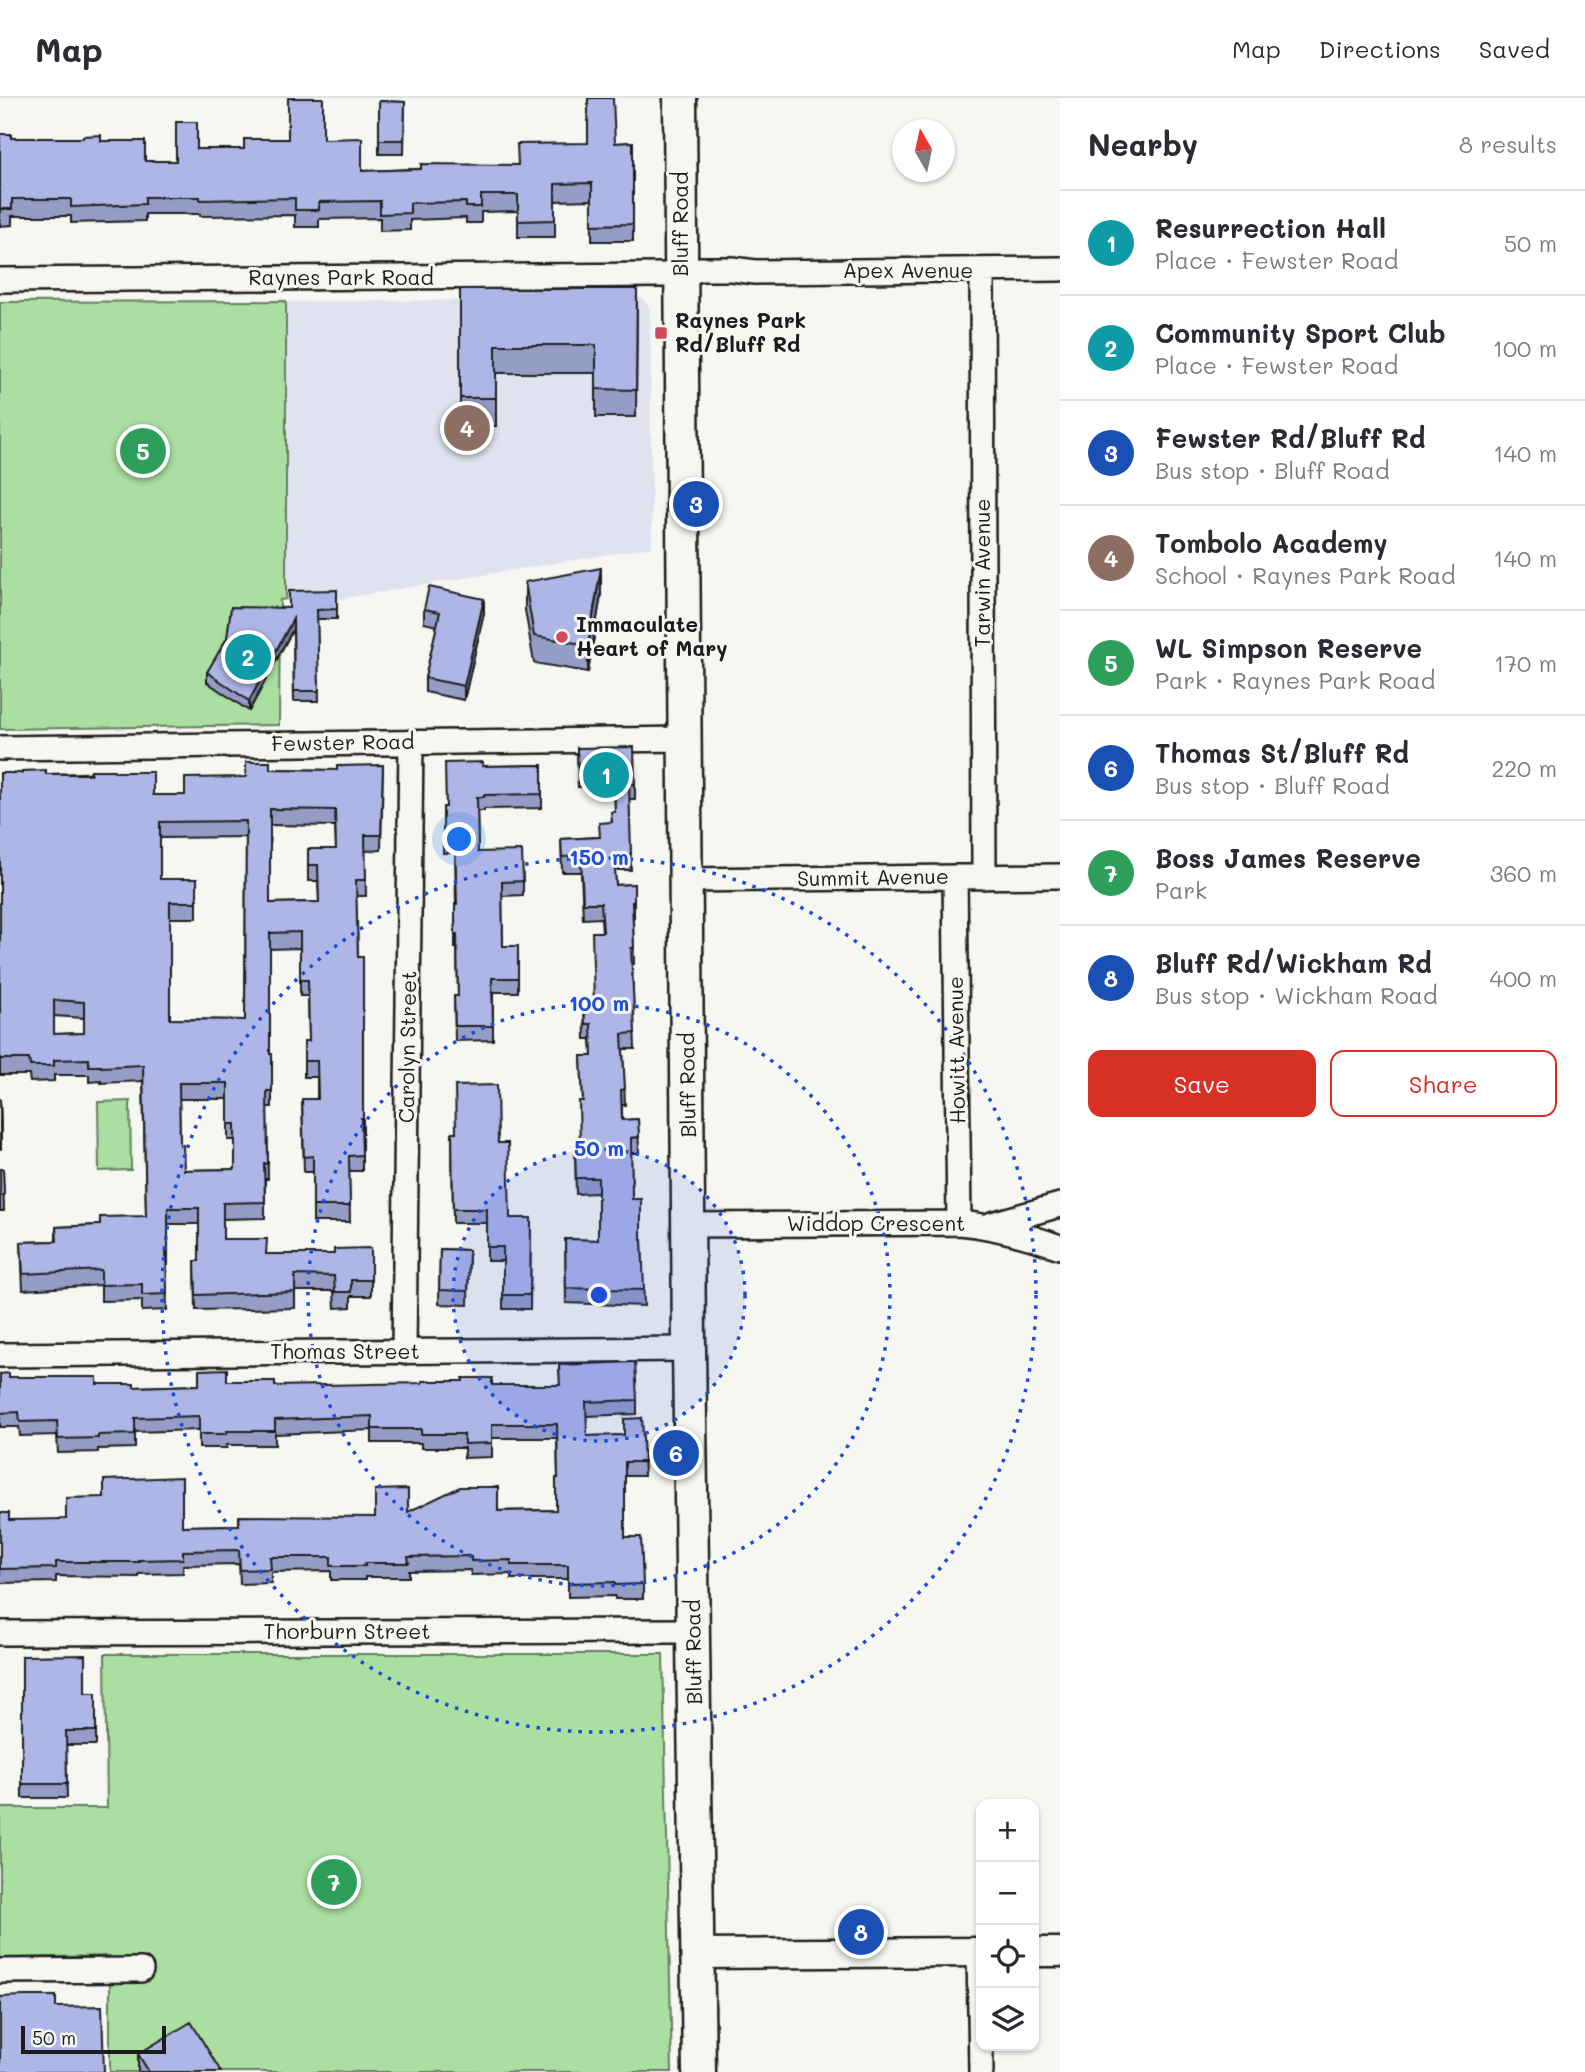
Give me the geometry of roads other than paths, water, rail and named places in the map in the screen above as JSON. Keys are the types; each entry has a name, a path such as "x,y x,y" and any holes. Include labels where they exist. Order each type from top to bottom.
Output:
{"main road":[{"name":"Bluff Road","path":"680,98 689,1349 699,2072"}],"street":[{"name":"Apex Avenue","path":"681,275 699,280 725,279 755,272 1060,269"},
{"name":"Tarwin Avenue","path":"982,270 984,877"},
{"name":"Raynes Park Road","path":"0,280 681,275"},
{"name":"Fewster Road","path":"0,748 685,739"},
{"name":"Carolyn Street","path":"404,1352 411,742"},
{"name":"Summit Avenue","path":"686,880 1060,876"},
{"name":"Howitt Avenue","path":"955,877 959,1223"},
{"path":"986,1225 1060,1205"},
{"name":"Widdop Crescent","path":"689,1225 959,1223 986,1225 1022,1233 1060,1247"},
{"name":"Thomas Street","path":"0,1355 689,1349"},
{"name":"Thorburn Street","path":"0,1633 694,1631"},
{"path":"697,1954 976,1952"},
{"path":"1039,1952 1060,1952"},
{"path":"0,1971 141,1970"},
{"path":"980,1988 981,2072"}],"place":[{"name":"Raynes Park Rd/Bluff Rd","path":"661,333"},
{"name":"Tombolo Academy","path":"467,428"},
{"name":"WL Simpson Reserve","path":"143,451"},
{"name":"Fewster Rd/Bluff Rd","path":"696,504"},
{"name":"Immaculate Heart of Mary","path":"562,637"},
{"name":"Community Sport Club","path":"248,657"},
{"name":"Resurrection Hall","path":"606,775"},
{"name":"Thomas St/Bluff Rd","path":"676,1453"},
{"name":"Boss James Reserve","path":"334,1882"},
{"name":"Bluff Rd/Wickham Rd","path":"861,1932"}]}
